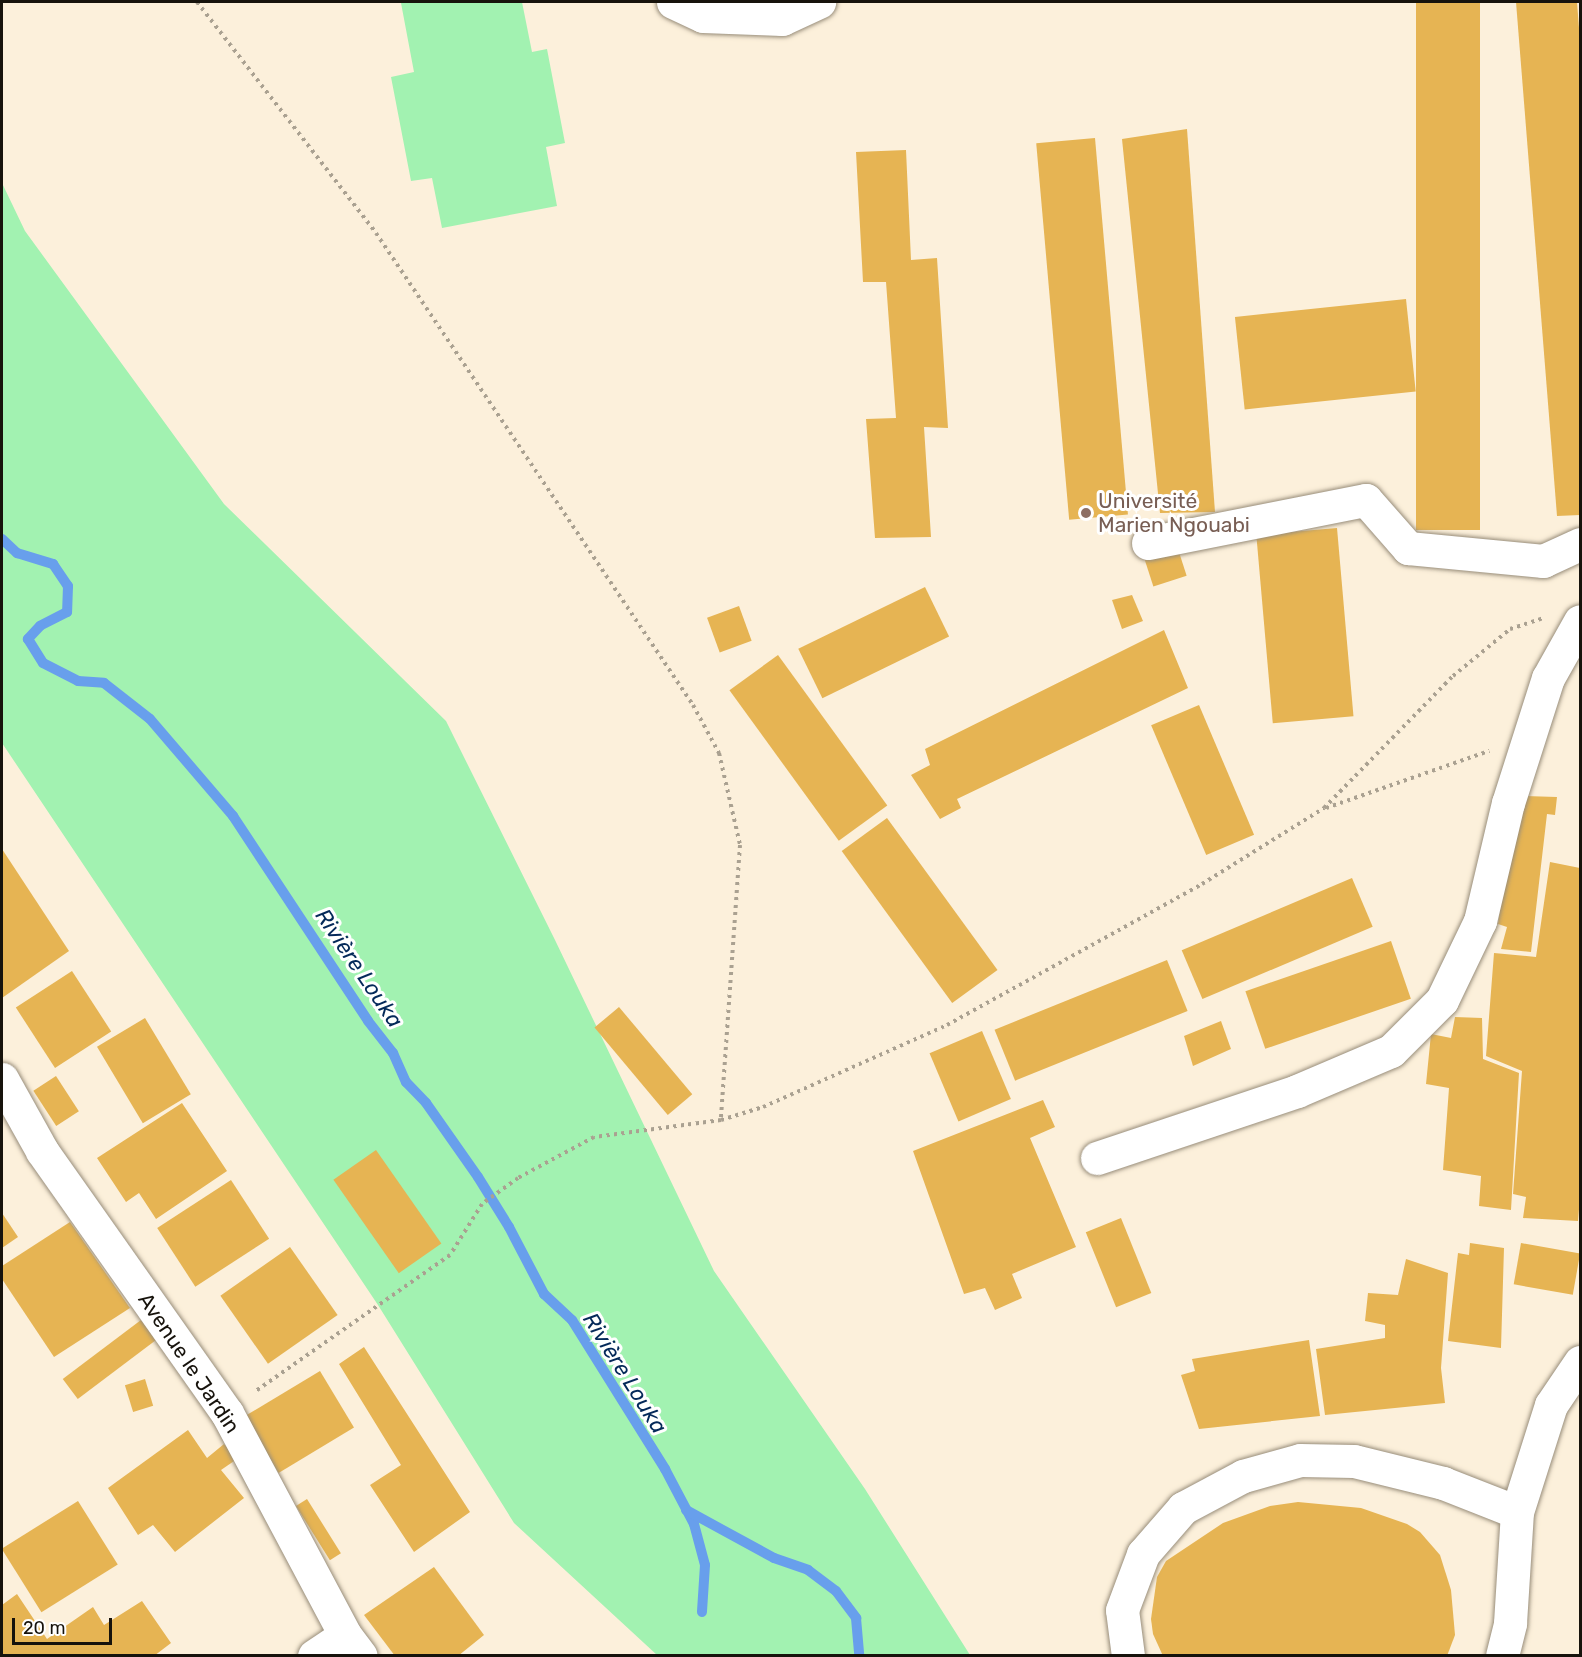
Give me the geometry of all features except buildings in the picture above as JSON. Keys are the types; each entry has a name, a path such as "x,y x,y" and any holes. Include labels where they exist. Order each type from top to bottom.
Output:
{"street":[{"path":"673,2 703,16 782,19 819,2"},
{"path":"1148,543 1366,500 1408,548 1543,561 1581,544"},
{"path":"1097,1158 1297,1091 1391,1051 1442,1000 1480,921 1508,803 1565,619"},
{"name":"Avenue le Jardin","path":"2,1079 42,1150 227,1413 353,1645"},
{"path":"1502,1656 1510,1623 1517,1512 1551,1405 1581,1362"},
{"path":"1128,1656 1122,1610 1143,1554 1183,1508 1243,1476 1300,1460 1354,1461 1443,1483 1517,1512"},
{"path":"314,1656 353,1645"}],"path":[{"path":"197,2 376,233 693,705 718,753 740,845 721,1120"},
{"path":"1324,808 1461,669 1510,628 1565,619"},
{"path":"227,1413 287,1367 450,1255 482,1204 518,1178 594,1137 721,1120 763,1107 947,1025 1202,884 1324,808 1529,737"}],"green space":[{"path":"522,2 532,52 547,49 565,143 546,147 557,206 442,228 432,178 411,181 391,77 414,72 401,3"},
{"path":"2,183 25,231 224,504 446,721 555,940 714,1271 865,1489 970,1655 657,1655 514,1523 378,1305 2,743"}],"waterway":[{"name":"Rivière Louka","path":"2,539 17,553 53,564 68,586 67,612 40,626 28,639 43,663 78,681 104,683 150,719 233,816 368,1021 393,1053 406,1082 426,1103 478,1177 509,1227 544,1294 572,1320 665,1469 694,1524 705,1565 702,1612"},
{"name":"Rivière Louka","path":"686,1510 774,1558 808,1570 836,1591 856,1618 859,1656"}],"place":[{"name":"Université Marien Ngouabi","path":"1086,513"}]}
